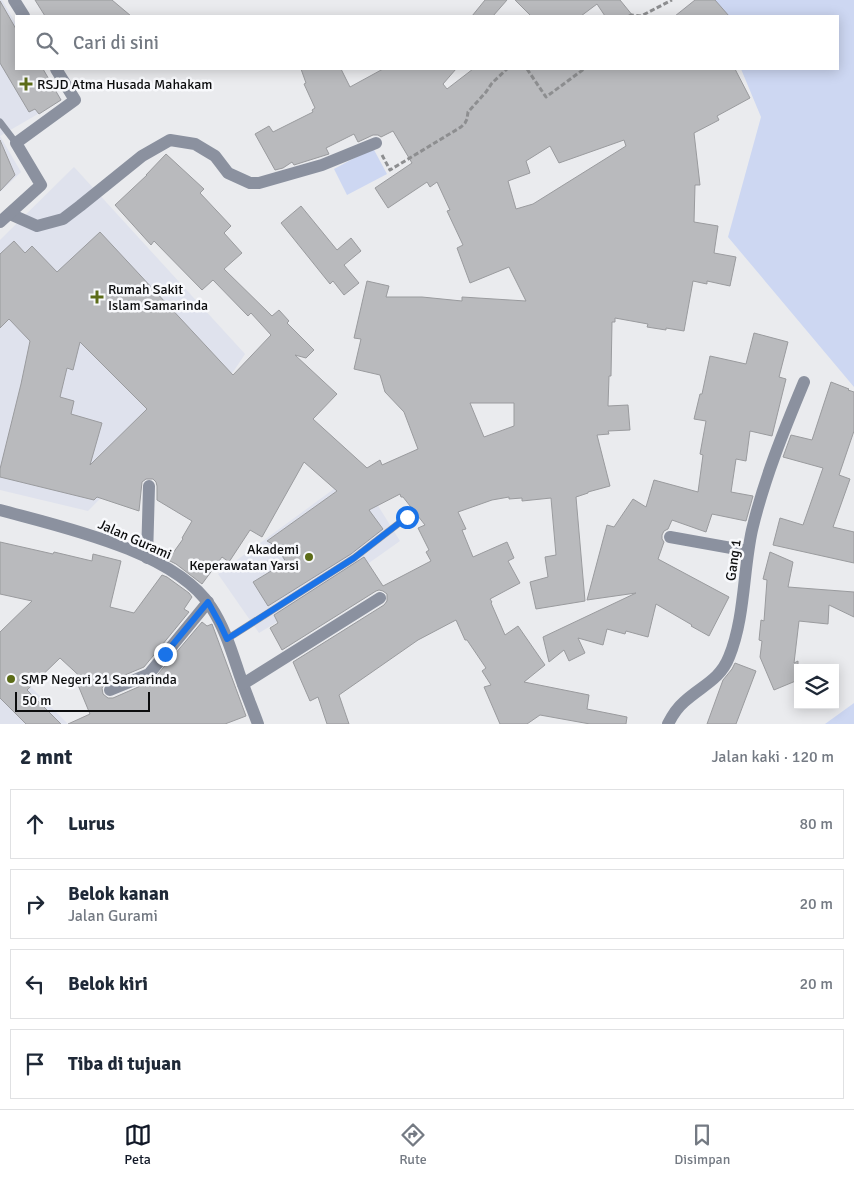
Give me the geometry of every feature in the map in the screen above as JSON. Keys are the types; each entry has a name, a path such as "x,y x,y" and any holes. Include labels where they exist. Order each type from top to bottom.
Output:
{"street":[{"path":"14,0 23,15"},
{"path":"5,218 41,185 16,142 75,100 57,70"},
{"path":"5,218 37,226 63,219 142,156 170,140 195,144 215,156 228,174 250,183 259,183 322,165 376,143"},
{"name":"Gang 1","path":"668,724 684,702 720,673 729,657 741,613 752,530 768,474 804,382"},
{"path":"147,558 149,486"},
{"name":"Jalan Gurami","path":"0,510 110,542 147,558 185,580 208,602 220,624 258,724"},
{"path":"670,537 748,551"},
{"path":"243,684 380,598"},
{"path":"110,690 149,674 208,602"}],"lane":[{"path":"0,122 16,142"},
{"path":"227,639 354,558 407,517"}],"path":[{"path":"644,15 672,0"},
{"path":"376,143 390,170 461,127 467,119 468,112 492,83 506,70"},
{"path":"528,70 546,97 583,70"}],"shaded area":[{"name":"RSJD Atma Husada Mahakam","path":"0,0 2,0 15,22 15,70 44,70 62,100 0,136"},
{"path":"712,0 854,0 854,387 728,237 761,117 741,70 839,70 839,15 719,15"},
{"path":"0,136 21,172 0,192"},
{"path":"373,148 387,174 347,195 334,169"},
{"name":"Rumah Sakit Islam Samarinda","path":"74,167 245,354 233,372 190,415 124,474 88,511 0,490 0,240"},
{"name":"Akademi Keperawatan Yarsi","path":"357,472 400,541 335,587 259,633 218,574"},
{"name":"SMP Negeri 21 Samarinda","path":"0,656 68,724 0,724"},
{"path":"854,703 854,724 825,724"}],"building":[{"path":"35,0 112,0 130,15 44,15"},
{"path":"485,0 507,0 494,15 473,15"},
{"path":"515,0 620,0 632,15 604,15 597,4 582,15 530,15"},
{"path":"695,0 715,0 728,15 676,15"},
{"path":"0,1 15,27 15,70 44,70 61,100 39,114 35,109 29,112 0,63"},
{"path":"301,70 342,70 350,87 381,70 455,70 443,84 447,89 472,70 736,70 750,98 717,116 719,120 694,133 700,185 695,185 694,222 718,226 714,253 736,257 730,286 707,281 707,284 693,281 684,331 647,327 648,324 615,318 615,322 612,322 611,376 609,376 608,406 628,405 630,430 608,431 609,434 597,435 610,486 576,497 585,601 536,609 530,582 548,577 545,557 556,555 551,498 522,501 522,498 509,499 509,497 492,500 458,512 466,529 462,530 473,557 507,542 514,558 508,561 520,583 490,599 505,635 518,626 545,665 524,682 589,695 587,709 627,717 626,724 590,724 540,715 527,724 500,724 484,687 491,685 482,671 486,668 467,640 465,640 456,620 418,640 339,695 349,724 327,724 318,697 310,701 293,662 384,605 387,601 387,594 383,591 376,591 282,650 270,628 278,623 274,615 364,557 383,586 431,561 426,552 429,550 418,528 425,525 400,494 369,510 383,529 351,554 268,606 253,582 286,562 276,546 267,541 337,491 304,462 262,537 250,530 229,562 222,557 202,584 168,560 183,539 192,521 157,500 157,486 153,479 146,479 142,482 139,511 97,497 94,500 0,477 0,469 30,341 9,319 0,328 0,254 14,241 25,253 32,246 57,272 100,232 233,375 271,335 251,313 248,316 213,280 202,290 154,241 151,245 115,205 166,154 204,189 200,193 231,226 224,233 242,253 224,269 272,316 279,310 289,321 287,323 314,350 306,358 295,355 337,394 313,419 367,468 380,460 382,465 418,449 404,412 385,392 380,375 354,369 361,339 354,338 367,281 389,286 386,297 422,297 462,301 462,297 526,301 509,267 470,283 457,248 463,245 447,211 450,210 437,182 430,187 427,182 388,208 375,188 412,163 393,131 381,137 373,135 358,142 354,134 326,148 329,154 294,165 292,162 283,168 275,170 255,134 269,126 273,132 313,112 312,110 315,108 304,84 306,83","holes":["624,140 626,146 533,204 516,209 508,181 530,173 526,161 550,146 559,163","80,342 147,409 90,465 102,423 71,414 74,401 60,397 67,368 73,370","470,403 514,403 514,426 484,437"]},
{"path":"0,140 15,175 0,191"},
{"path":"301,206 337,250 351,238 361,251 344,265 359,283 344,295 333,281 330,284 281,223"},
{"path":"754,333 788,342 779,377 786,379 772,436 750,431 746,461 736,459 731,492 753,496 746,521 712,514 706,532 672,520 668,529 662,535 664,542 658,559 729,597 709,636 656,604 648,637 626,631 625,634 607,629 603,645 578,638 585,653 569,661 564,650 549,662 543,637 636,593 587,600 607,525 614,527 633,499 646,507 654,480 698,492 703,455 700,454 706,421 694,419 700,394 702,394 710,356 746,364"},
{"path":"831,382 854,392 854,431 839,475 850,479 833,527 854,532 854,563 773,545 780,518 803,525 823,468 783,457 791,435 812,440"},
{"path":"0,542 92,561 93,554 121,561 110,607 134,613 162,575 167,577 192,597 184,609 189,612 144,667 106,683 102,688 103,694 108,698 113,698 152,681 202,622 207,626 212,624 246,716 225,724 68,724 90,714 78,685 86,682 60,658 27,690 61,724 26,724 0,698 0,632 32,601 0,594"},
{"path":"770,552 793,562 788,587 854,592 854,617 829,605 828,624 799,621 794,663 798,661 798,664 794,664 794,682 774,690 760,657 762,641 759,640 761,620 764,621 767,580 763,579"},
{"path":"735,663 756,671 736,724 707,724 723,680"}],"place":[{"name":"RSJD Atma Husada Mahakam","path":"26,84"},
{"name":"Rumah Sakit Islam Samarinda","path":"97,297"},
{"name":"Akademi Keperawatan Yarsi","path":"309,557"},
{"name":"SMP Negeri 21 Samarinda","path":"11,679"}],"route":[{"path":"165,654 208,602 227,639 354,558 407,517"}]}
